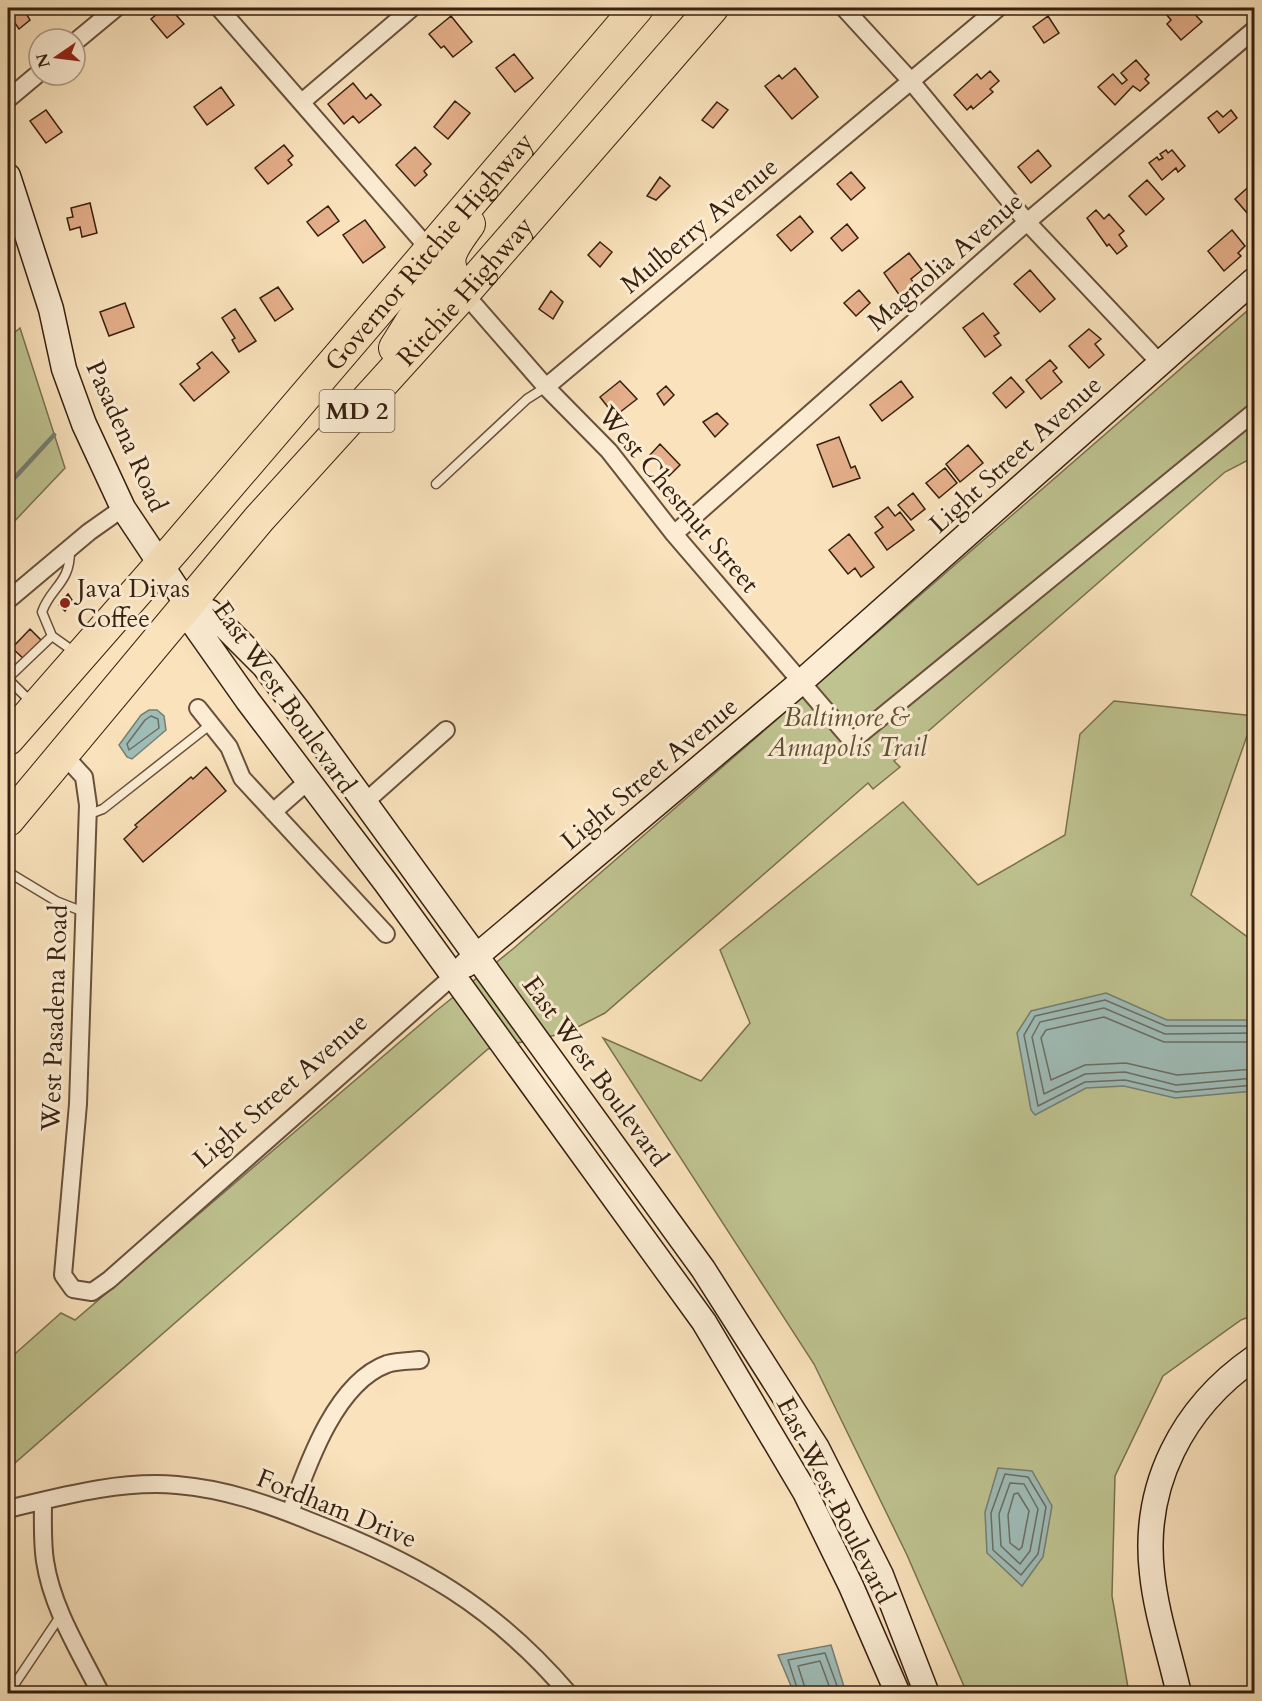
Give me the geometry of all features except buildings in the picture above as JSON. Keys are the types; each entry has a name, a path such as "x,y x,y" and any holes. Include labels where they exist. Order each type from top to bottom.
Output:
{"highway":[{"name":"Governor Ritchie Highway","path":"9,735 637,8"},
{"name":"Ritchie Highway","path":"8,820 259,519 464,293 712,8"},
{"path":"464,293 450,274 448,261 450,250 497,187 542,117"},
{"path":"349,420 430,292 429,249"}],"main road":[{"name":"Pasadena Road","path":"8,176 51,309 64,369 84,424 123,508 187,604"},
{"name":"Light Street Avenue","path":"452,977 801,682 1254,280"},
{"name":"East West Boulevard","path":"187,604 193,623 307,782 386,883 452,977 705,1322 805,1492 852,1586 898,1694"},
{"name":"East West Boulevard","path":"187,604 210,612 264,666 478,955 703,1269 817,1448 880,1575 927,1694"},
{"path":"1179,1694 1152,1575 1151,1521 1156,1494 1167,1459 1195,1412 1231,1374 1254,1358"}],"street":[{"path":"87,32 116,8"},
{"path":"219,8 303,101 429,249"},
{"path":"303,101 412,8"},
{"path":"844,8 910,80 1027,222 1160,363"},
{"name":"Mulberry Avenue","path":"546,387 998,8"},
{"name":"Magnolia Avenue","path":"674,534 1027,222 1254,30"},
{"path":"8,99 27,83"},
{"name":"West Chestnut Street","path":"464,293 546,387 609,451 674,534 852,741 1253,413"},
{"path":"8,600 70,547 123,508"},
{"path":"198,708 229,747 242,778 386,934"},
{"path":"364,802 446,730"},
{"name":"West Pasadena Road","path":"63,754 84,777 87,815 78,1104 63,1275 73,1289"},
{"path":"273,812 307,782"},
{"name":"Light Street Avenue","path":"73,1289 92,1292 109,1280 452,977"},
{"path":"290,1513 315,1448 331,1418 351,1392 370,1373 388,1364 420,1360"},
{"name":"Fordham Drive","path":"8,1509 121,1486 177,1485 224,1491 368,1543 424,1571 493,1618 524,1646 569,1694"},
{"path":"42,1501 45,1562 61,1615 101,1694"}],"lane":[{"name":"Mulberry Avenue","path":"436,484 527,399 546,387"},
{"path":"70,547 70,562 60,587 46,602 42,612 52,636 79,655"},
{"path":"36,706 8,678 52,636"},
{"path":"87,815 103,809 211,724"},
{"path":"8,872 56,900 84,912"},
{"path":"8,1694 61,1615"}],"green space":[{"name":"Baltimore & Annapolis Trail","path":"1254,305 1254,457 1225,472 894,761 900,767 873,789 868,783 605,1013 566,1033 488,1049 8,1469 8,1360 61,1313 75,1320 436,1011 514,948"},
{"path":"20,328 65,468 8,528 8,338"},
{"path":"1114,701 1254,716 1191,895 1254,942 1254,1315 1241,1320 1163,1376 1115,1476 1112,1596 1129,1693 967,1693 907,1555 814,1364 603,1038 701,1081 750,1023 720,950 903,802 978,885 1065,835 1080,734"}],"water":[{"path":"149,710 157,710 164,716 166,730 132,759 127,757 119,745 141,715"},
{"path":"1106,993 1167,1020 1254,1020 1254,1091 1175,1098 1124,1086 1086,1088 1035,1115 1031,1110 1017,1033 1031,1011"},
{"path":"998,1468 1032,1471 1052,1506 1043,1557 1022,1586 987,1553 985,1512"},
{"path":"831,1645 846,1693 794,1693 778,1655"}],"waterway":[{"path":"8,485 54,435"}],"place":[{"name":"Java Divas Coffee","path":"65,603"}]}
